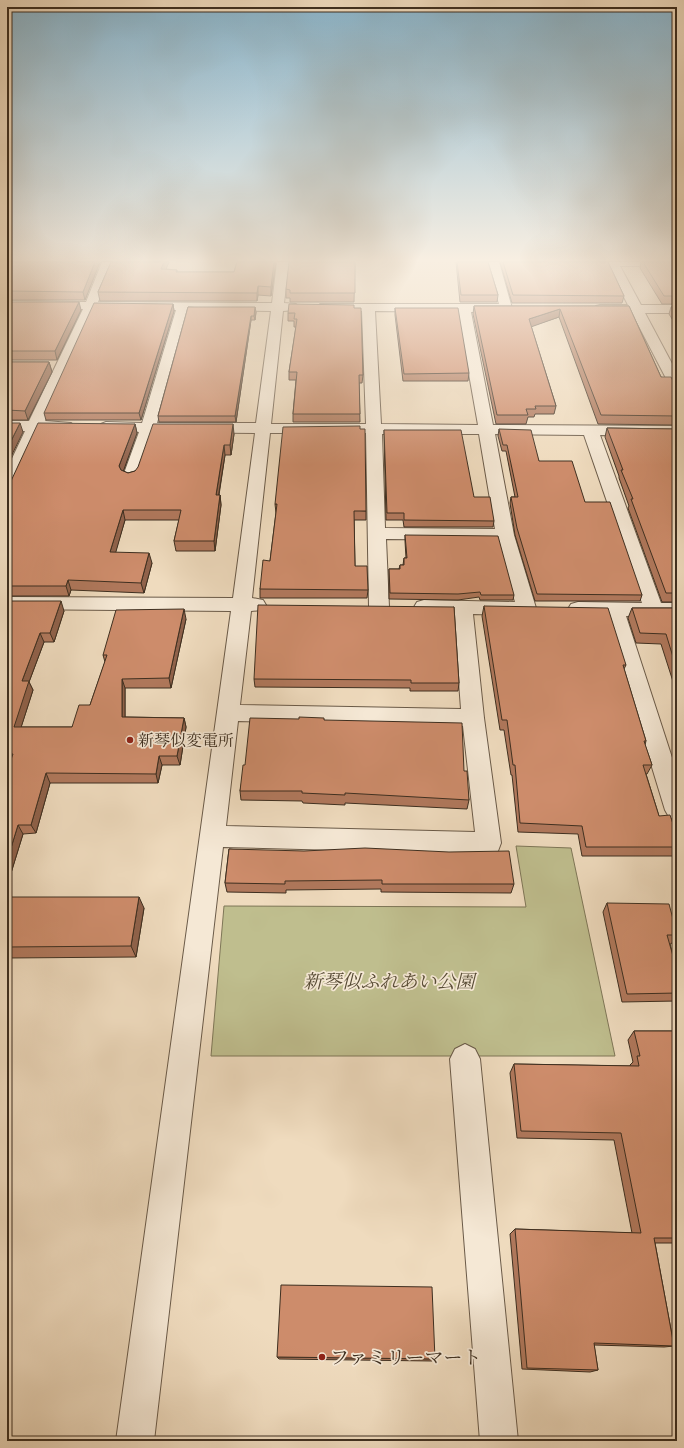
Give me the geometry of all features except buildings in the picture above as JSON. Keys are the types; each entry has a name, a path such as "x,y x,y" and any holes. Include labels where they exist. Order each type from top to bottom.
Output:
{"street":[{"path":"7,486 35,426 56,366 77,330"},
{"path":"131,476 148,427 176,330"},
{"path":"135,1441 242,605 274,330"},
{"path":"369,330 374,428 376,533 387,607 677,610"},
{"path":"468,330 505,535 542,608"},
{"path":"649,330 676,383"},
{"path":"7,426 677,431"},
{"path":"590,430 654,610"},
{"path":"376,533 505,535"},
{"path":"7,603 272,606"},
{"path":"212,836 489,843 473,718 463,607"},
{"path":"614,609 677,810"},
{"path":"228,713 473,718"},
{"path":"465,1060 498,1441"}],"green space":[{"name":"新琴似ふれあい公園","path":"516,846 571,848 615,1056 211,1056 224,906 526,907"}],"place":[{"name":"新琴似変電所","path":"130,740"},
{"name":"ファミリーマート","path":"322,1357"}]}
